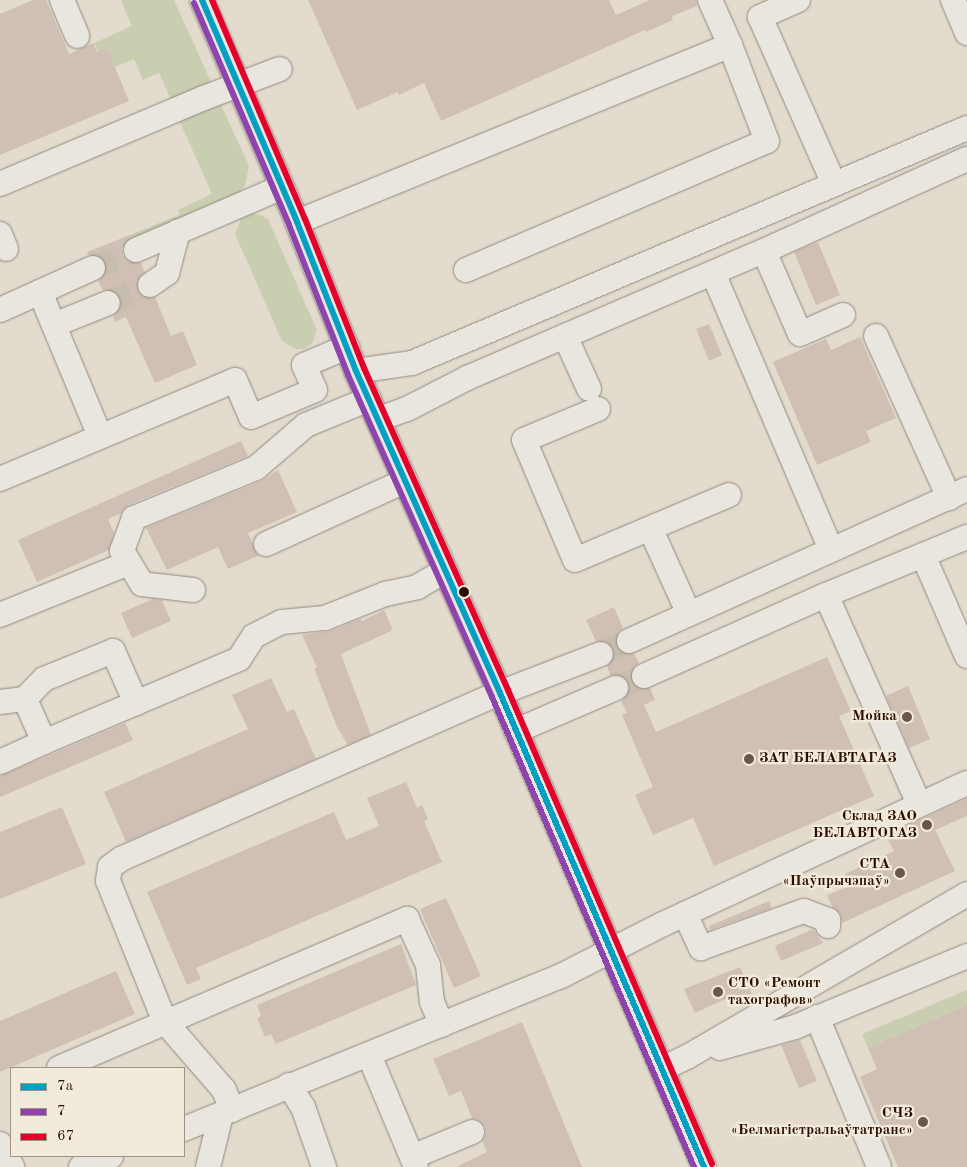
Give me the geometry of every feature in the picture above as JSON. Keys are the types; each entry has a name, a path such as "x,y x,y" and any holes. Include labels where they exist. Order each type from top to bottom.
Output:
{"street":[{"path":"62,0 78,36"},
{"path":"202,0 297,222 356,371 500,693 704,1167"},
{"path":"466,270 767,141 730,45 710,0"},
{"path":"798,0 760,17 834,184"},
{"path":"953,0 967,33"},
{"path":"297,222 730,45"},
{"path":"0,184 204,98 280,69"},
{"path":"356,371 412,363 967,128"},
{"path":"193,590 142,584 122,551 134,518 256,468 306,424 374,409 408,409 467,378 764,251 967,159"},
{"path":"136,250 178,230 282,187"},
{"path":"150,285 167,273 178,230"},
{"path":"764,251 800,334 843,315"},
{"path":"0,310 94,268"},
{"path":"713,273 831,550"},
{"path":"40,292 100,436"},
{"path":"54,325 108,303"},
{"path":"565,336 593,399 524,440 575,560 729,496"},
{"path":"629,641 958,494 876,336"},
{"path":"0,479 235,380 251,417 315,390 304,365 347,347"},
{"path":"266,544 404,481"},
{"path":"644,676 826,595 967,537"},
{"path":"656,539 689,614"},
{"path":"923,555 967,656"},
{"path":"0,615 129,563"},
{"path":"0,762 239,660 254,636 282,622 325,618 386,594 417,587 445,571"},
{"path":"826,595 919,804"},
{"path":"0,702 25,699 44,679 113,651 136,703"},
{"path":"208,1167 227,1112 224,1090 165,1022 108,881 110,868 121,859 500,693 601,654"},
{"path":"516,731 616,688"},
{"path":"25,699 44,742"},
{"path":"185,1129 562,976 610,950 685,914 967,783"},
{"path":"662,1069 687,1057 967,894"},
{"path":"685,914 701,948 804,910 828,920 828,926"},
{"path":"61,1067 407,919 428,965 432,1002 442,1024"},
{"path":"687,1057 795,1027 967,956"},
{"path":"817,1018 879,1167"},
{"path":"369,1055 414,1162 472,1132"},
{"path":"289,1086 303,1107 324,1167"},
{"path":"0,1144 12,1167"},
{"path":"81,1167 108,1157"}],"green space":[{"path":"121,0 174,0 212,84 173,104 159,73 143,80 134,59 115,67 107,48 98,52 94,43 132,26"},
{"path":"218,103 221,105 249,166 245,186 234,198 132,242 130,235 179,215 178,210 212,194 179,120"},
{"path":"250,214 259,214 268,219 317,330 312,344 304,349 295,349 282,341 235,234 241,219"},
{"path":"967,990 967,1005 868,1048 862,1034"}],"building":[{"path":"33,0 46,0 69,54 93,43 97,52 107,48 129,101 0,155 0,14"},
{"path":"308,0 609,0 616,15 650,0 696,0 697,6 672,16 673,20 646,32 645,30 441,121 424,83 399,95 398,92 357,110"},
{"path":"130,235 131,237 122,248 123,255 128,261 141,263 145,272 137,280 139,292 145,298 155,297 171,336 183,331 197,365 155,383 126,317 115,322 113,316 121,305 120,297 110,290 103,290 98,281 107,270 105,262 101,257 88,255 87,252"},
{"path":"818,242 840,295 816,305 794,252"},
{"path":"709,324 722,355 709,361 696,329"},
{"path":"860,337 896,418 866,431 871,442 817,465 773,362 826,339 831,350"},
{"path":"241,441 248,456 128,505 121,513 108,519 114,533 109,550 37,582 18,540"},
{"path":"278,470 297,512 248,533 258,556 228,569 218,547 167,570 146,528 261,481"},
{"path":"153,599 162,600 171,621 132,638 121,613"},
{"name":"ЗАТ БЕЛАВТАГАЗ","path":"614,607 623,628 618,633 616,646 621,652 634,654 639,663 633,668 631,681 636,687 650,688 655,700 644,705 656,732 827,657 851,711 839,716 874,796 714,866 693,818 653,835 635,795 653,787 622,715 627,713 621,701 627,696 629,683 624,677 610,675 607,666 614,657 614,649 604,641 596,641 586,620"},
{"path":"384,610 393,630 341,654 371,735 348,745 337,727 314,668 317,667 302,635 330,631 360,619 362,621"},
{"path":"271,678 287,712 294,709 316,759 126,842 104,792 248,729 232,695"},
{"name":"Мойка","path":"908,686 930,739 909,748 886,696"},
{"path":"125,723 133,740 0,797 0,776"},
{"path":"406,782 417,808 422,805 428,819 424,821 442,862 196,968 201,979 187,985 147,892 334,812 346,840 379,826 367,798"},
{"name":"СТА «Паўпрычэпаў»","path":"967,798 967,816 935,830 955,871 842,923 840,913 832,907 827,895 850,886 845,874 894,851 886,836"},
{"path":"62,807 86,864 0,899 0,832"},
{"path":"446,898 481,976 454,988 420,909"},
{"path":"769,901 772,908 710,930 709,926"},
{"path":"813,929 823,943 781,961 775,946"},
{"path":"401,944 416,985 276,1044 271,1034 265,1037 257,1018 261,1016 257,1005"},
{"name":"СТО «Ремонт тахографов»","path":"740,967 752,994 731,1004 728,998 695,1013 684,989"},
{"path":"116,971 135,1014 0,1072 0,1021"},
{"name":"СЧЗ «Белмагістральаўтатранс»","path":"967,1005 967,1167 898,1167 860,1077 877,1069 868,1048"},
{"path":"522,1022 582,1167 456,1167 487,1152 482,1141 486,1134 485,1127 480,1121 472,1118 461,1091 449,1096 433,1059"},
{"path":"800,1040 817,1081 799,1088 781,1045"}],"tunnel":[{"path":"93,268 136,250"},
{"path":"108,303 150,285"},
{"path":"601,654 629,641"},
{"path":"616,688 644,676"}],"transit line":[{"name":"7а","path":"202,0 297,222 356,371 500,693 704,1167"},
{"name":"67","path":"212,0 305,219 364,368 508,690 712,1164"},
{"name":"7","path":"194,3 289,225 348,375 492,697 694,1167"}],"place":[{"name":"Мойка","path":"907,717"},
{"name":"ЗАТ БЕЛАВТАГАЗ","path":"749,759"},
{"name":"Склад ЗАО БЕЛАВТОГАЗ","path":"927,825"},
{"name":"СТА «Паўпрычэпаў»","path":"900,873"},
{"name":"СТО «Ремонт тахографов»","path":"718,992"},
{"name":"СЧЗ «Белмагістральаўтатранс»","path":"923,1122"}]}
